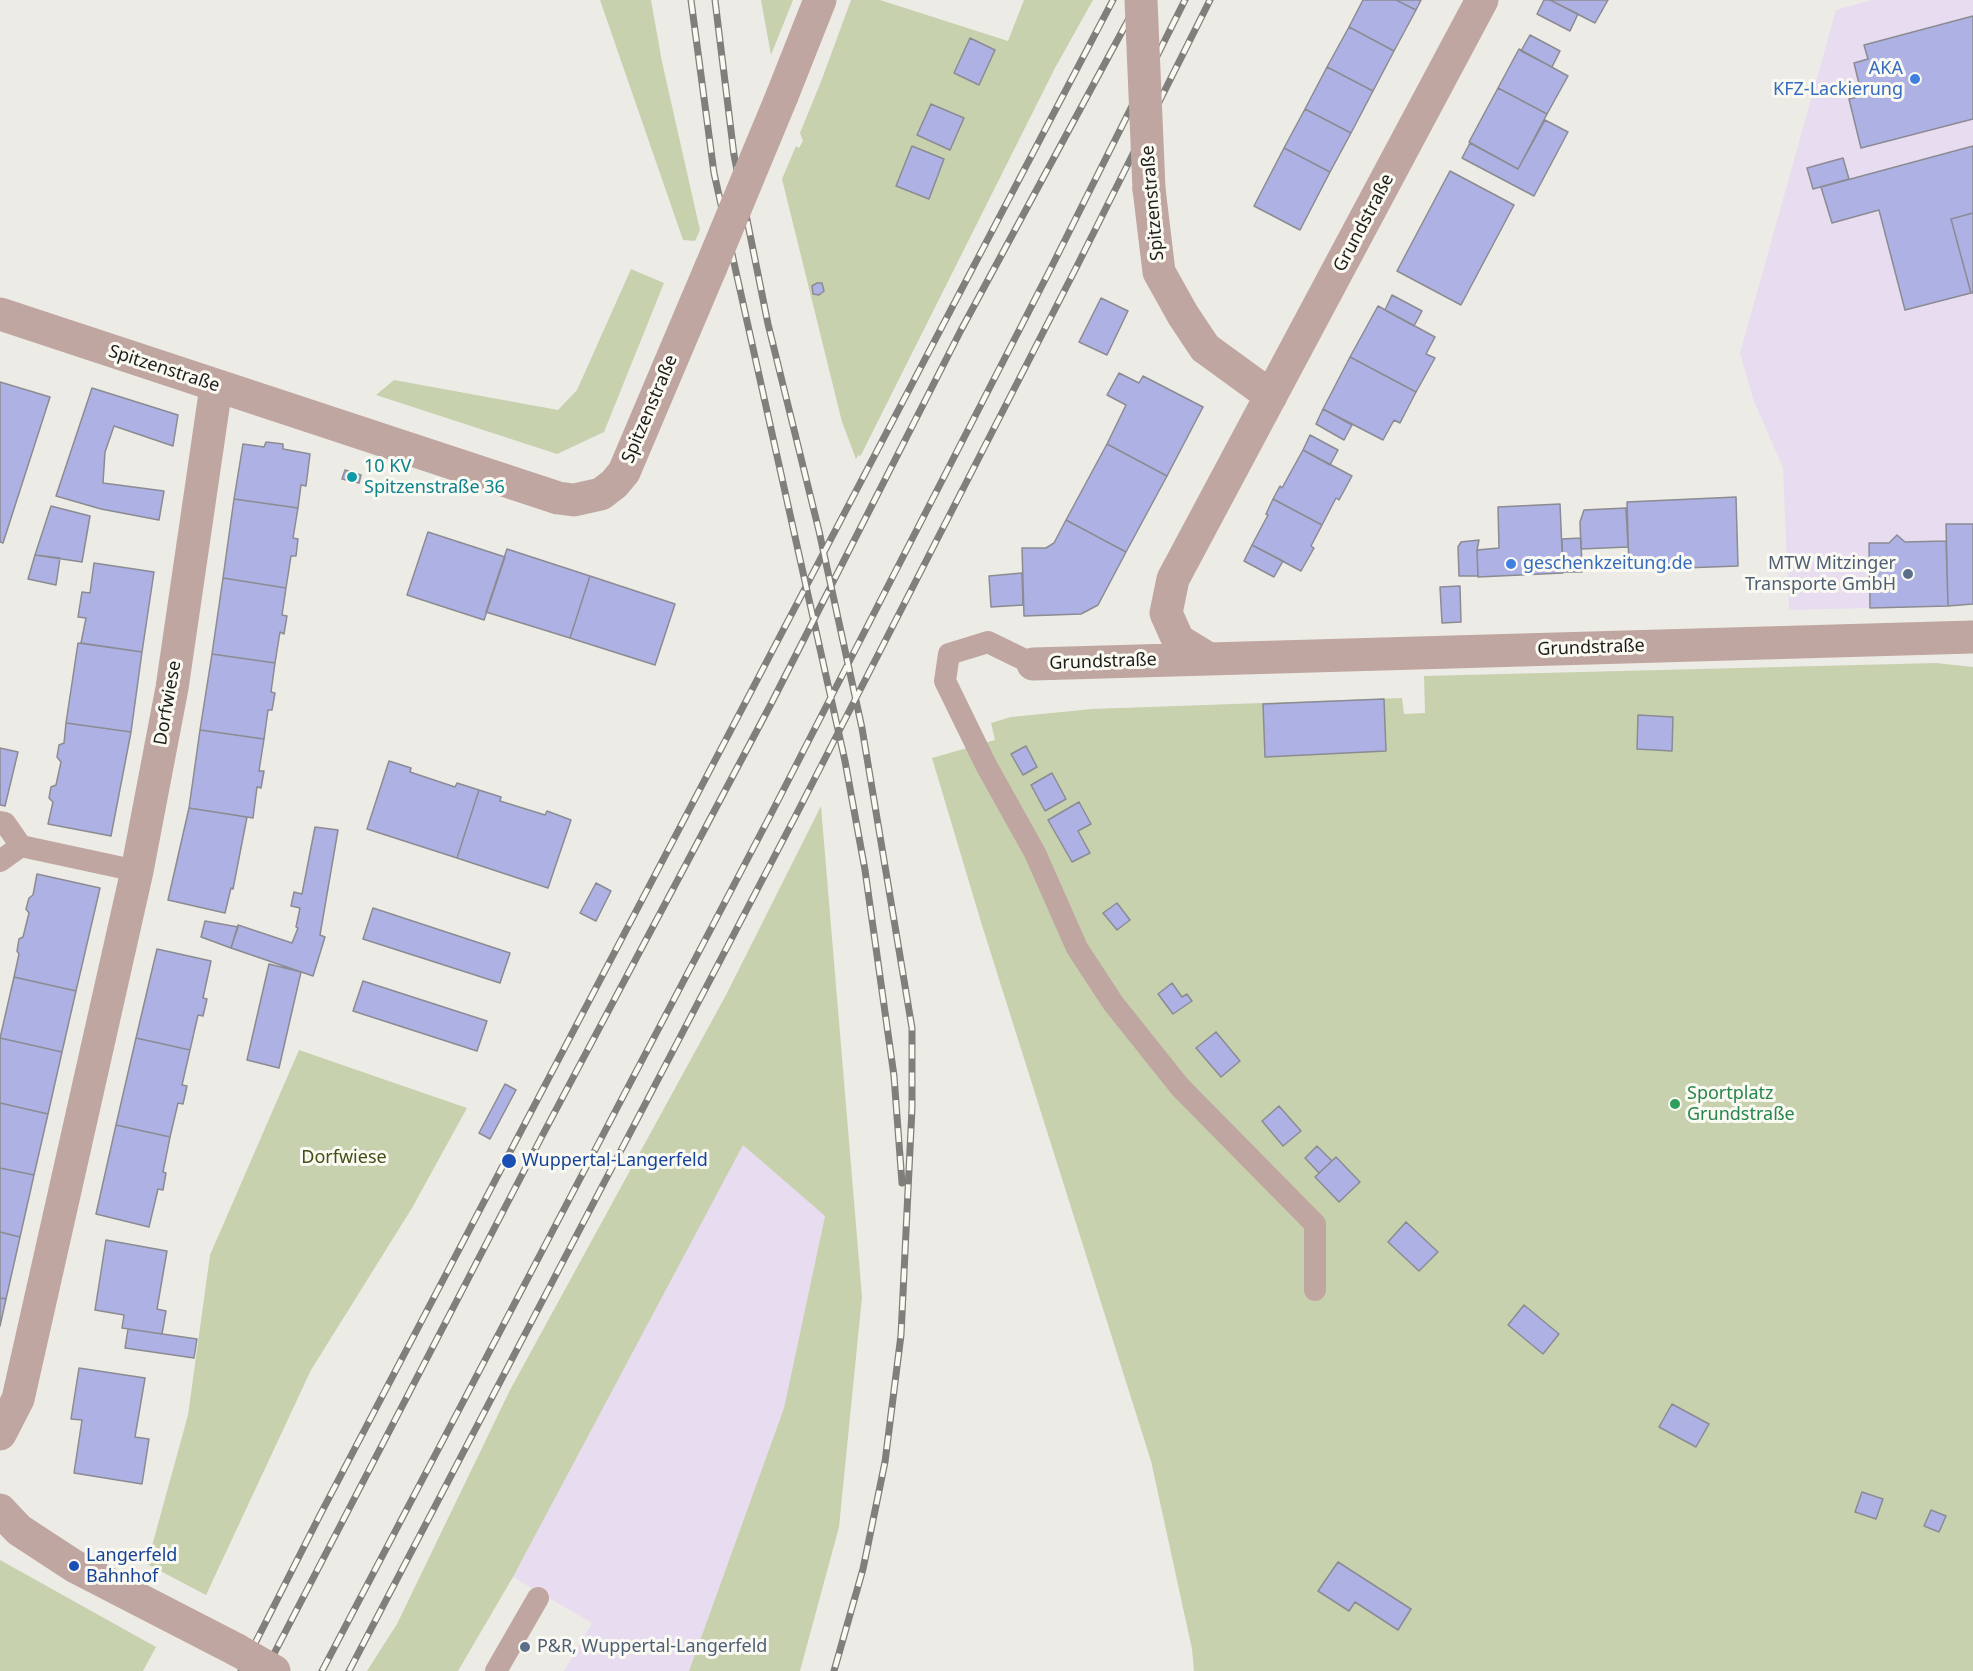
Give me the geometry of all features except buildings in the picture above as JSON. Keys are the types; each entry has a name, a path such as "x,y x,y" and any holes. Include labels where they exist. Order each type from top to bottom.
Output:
{"street":[{"name":"Spitzenstraße","path":"0,314 558,498 574,500 601,495 624,472 820,0"},
{"name":"Spitzenstraße","path":"1141,0 1149,189 1160,272 1183,315 1205,348 1271,396"},
{"name":"Grundstraße","path":"1209,659 1178,640 1166,614 1173,579 1482,0"},
{"name":"Dorfwiese","path":"0,1434 18,1399 137,871 172,688 216,387"},
{"name":"Grundstraße","path":"1033,664 1973,637"},
{"path":"0,1510 19,1530 74,1566 274,1671"}],"lane":[{"path":"1033,664 988,642 949,654 945,681 986,765 1035,853 1077,948 1113,1003 1180,1087 1315,1224 1315,1290"},
{"path":"0,822 6,823 21,846 137,871"},
{"path":"0,861 21,846"},
{"path":"496,1671 538,1598"}],"shaded area":[{"path":"1872,0 1973,0 1973,524 1946,525 1948,606 1789,610 1783,468 1753,399 1740,353 1836,10"},
{"path":"743,1144 825,1216 784,1408 689,1671 564,1671 592,1623 513,1577"}],"green space":[{"path":"600,0 651,0 662,62 700,230 695,241 683,240"},
{"path":"761,0 793,0 771,55"},
{"path":"851,0 880,0 1008,41 1024,0 1093,0 1055,68 860,457 859,454 856,459 842,422 782,179 796,146 799,148 803,141 800,133"},
{"path":"631,269 664,283 604,432 557,454 376,395 394,380 558,410 577,390"},
{"path":"1936,663 1973,667 1973,1671 1194,1671 1192,1649 1151,1461 981,922 932,758 995,740 991,723 1011,717 1092,709 1402,698 1404,714 1425,713 1424,676"},
{"path":"821,806 862,1297 839,1527 800,1671 689,1671 784,1408 825,1216 743,1145 513,1577 458,1671 367,1671 397,1624 510,1390 726,995"},
{"name":"Dorfwiese","path":"299,1050 467,1108 412,1208 311,1370 206,1595 147,1564 188,1415 210,1255"},
{"path":"0,1560 156,1647 143,1671 0,1671"}],"railway":[{"path":"691,0 714,173 845,761 865,870 894,1076 902,1183"},
{"path":"715,0 734,155 768,324 819,531 862,728 912,1028 912,1108 901,1335 885,1462 863,1569 834,1671"},
{"path":"241,1671 320,1515 1113,0"},
{"path":"265,1671 541,1138 772,702 961,330 1139,0"},
{"path":"322,1671 770,816 1051,268 1185,0"},
{"path":"349,1671 794,819 1076,268 1210,0"}],"place":[{"name":"AKA KFZ-Lackierung","path":"1915,79"},
{"name":"10 KV Spitzenstraße 36","path":"352,477"},
{"name":"geschenkzeitung.de","path":"1511,564"},
{"name":"MTW Mitzinger Transporte GmbH","path":"1908,574"},
{"name":"Sportplatz Grundstraße","path":"1675,1104"},
{"name":"Wuppertal-Langerfeld","path":"509,1161"},
{"name":"Langerfeld Bahnhof","path":"74,1566"},
{"name":"P&R, Wuppertal-Langerfeld","path":"525,1647"}]}
